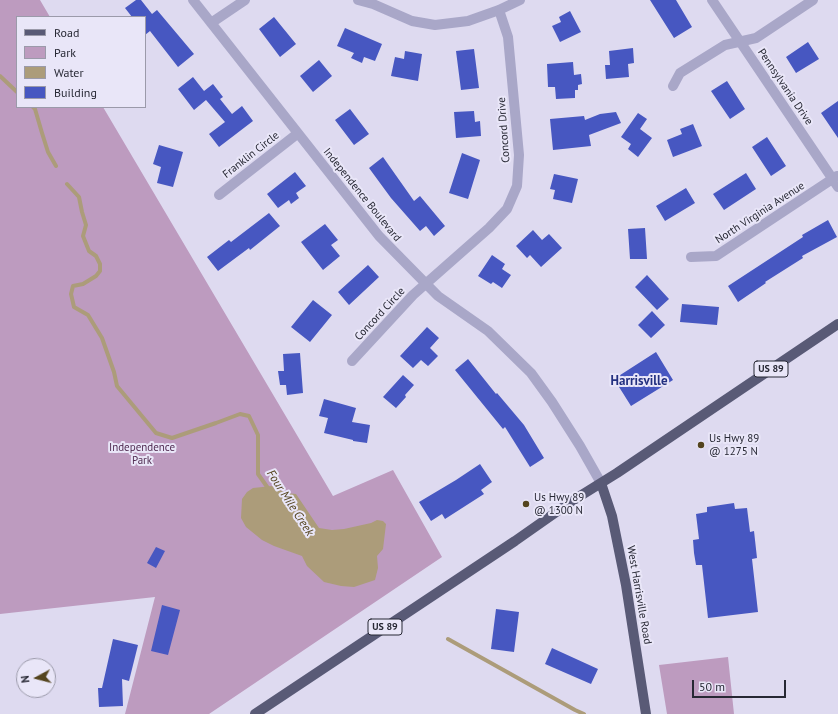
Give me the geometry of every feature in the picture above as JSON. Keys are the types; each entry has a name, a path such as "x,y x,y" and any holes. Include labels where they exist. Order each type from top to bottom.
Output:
{"main road":[{"name":"US 89","path":"255,714 838,324"},
{"name":"West Harrisville Road","path":"601,483 612,516 626,585 646,714"}],"street":[{"name":"Independence Boulevard","path":"193,0 297,134 379,236 438,296 488,331 531,373 552,402 601,483"},
{"path":"212,23 245,0"},
{"path":"358,0 373,4 412,21 435,25 468,21 499,10 520,0"},
{"name":"Pennsylvania Drive","path":"712,0 836,181"},
{"path":"673,86 680,74 725,45 756,38 813,0"},
{"name":"Concord Drive","path":"426,283 489,228 507,209 517,186 519,155 508,37 499,10"},
{"name":"Franklin Circle","path":"219,195 297,134"},
{"name":"North Virginia Avenue","path":"691,257 716,256 836,181"},
{"name":"Concord Circle","path":"352,362 413,295 426,283"}],"green space":[{"name":"Independence Park","path":"0,0 40,0 49,16 16,16 16,108 104,108 333,496 393,470 442,557 209,714 125,714 155,597 0,614"},
{"path":"728,657 734,714 667,714 659,665"}],"water":[{"path":"272,486 286,493 296,494 319,528 332,530 344,529 371,523 377,520 383,521 386,524 383,549 377,556 378,568 375,580 354,587 324,582 307,566 302,556 262,540 246,527 241,518 242,499 247,492 253,488"}],"building":[{"path":"136,0 141,0 152,14 157,10 194,54 178,67 150,31 146,34 146,16 131,16 125,8"},
{"path":"650,0 676,0 692,27 674,38"},
{"path":"570,11 581,32 560,42 552,26 561,22 559,17"},
{"path":"274,17 296,44 280,57 259,29"},
{"path":"345,28 382,44 375,61 364,57 362,63 351,58 354,53 337,46"},
{"path":"808,42 819,59 796,73 786,57"},
{"path":"633,48 634,63 628,64 629,77 606,79 605,65 610,65 609,51"},
{"path":"474,49 479,88 461,90 456,51"},
{"path":"405,51 422,54 418,81 391,76 395,57 404,59"},
{"path":"319,60 332,76 313,92 300,76"},
{"path":"573,62 574,75 581,74 582,84 578,85 578,90 575,90 575,98 556,99 555,87 548,87 547,64"},
{"path":"193,77 204,91 213,84 223,97 220,99 232,114 242,106 253,121 219,147 209,134 225,122 206,100 194,110 178,89"},
{"path":"727,81 745,109 730,119 711,91"},
{"path":"838,101 838,138 821,113"},
{"path":"350,109 369,134 354,145 335,120"},
{"path":"474,111 475,122 480,121 481,136 456,138 454,112"},
{"path":"616,112 621,123 589,135 591,146 553,150 550,119 584,116 585,120 600,114"},
{"path":"638,113 647,119 640,129 652,138 638,157 628,149 631,144 621,137"},
{"path":"693,124 702,146 673,157 667,140 682,134 680,129"},
{"path":"767,137 786,166 771,176 752,147"},
{"path":"159,145 183,152 173,187 157,183 161,167 153,164"},
{"path":"462,153 480,160 468,199 449,193"},
{"path":"383,157 414,201 420,196 445,226 434,236 426,226 420,231 391,198 369,168"},
{"path":"295,172 306,186 296,193 299,198 291,204 289,200 278,208 267,194"},
{"path":"746,173 756,189 724,210 713,194"},
{"path":"554,174 578,179 572,203 553,199 555,190 550,189"},
{"path":"686,188 695,203 665,221 656,206"},
{"path":"269,213 280,226 250,250 249,248 218,271 207,257 229,240 231,242"},
{"path":"828,220 837,237 802,256 803,258 765,282 766,283 738,302 728,286 803,237 802,235"},
{"path":"325,224 338,240 331,245 340,256 323,270 301,242"},
{"path":"645,228 647,259 630,259 628,229"},
{"path":"533,230 542,240 549,234 562,248 541,267 530,255 527,258 516,246"},
{"path":"492,255 505,264 502,269 511,275 502,288 493,282 491,284 478,276"},
{"path":"368,265 379,277 349,305 338,292"},
{"path":"647,275 669,299 657,310 635,287"},
{"path":"313,300 332,315 310,342 291,327"},
{"path":"682,304 719,307 717,325 680,322"},
{"path":"652,311 665,325 651,338 638,325"},
{"path":"427,327 439,338 430,348 438,356 428,366 421,360 413,368 400,356"},
{"path":"656,352 673,380 631,406 614,379"},
{"path":"300,353 303,393 287,395 286,385 280,385 278,371 284,371 283,354"},
{"path":"468,359 496,394 497,393 524,425 544,458 530,467 505,427 503,429 455,370"},
{"path":"403,375 414,385 396,408 383,397"},
{"path":"324,399 356,408 352,422 370,425 367,443 353,441 324,433 328,418 319,416"},
{"path":"480,464 492,482 481,490 484,494 445,519 442,514 431,521 419,502"},
{"path":"734,503 735,509 747,508 750,532 754,531 757,558 752,559 758,612 708,618 702,565 696,565 694,553 693,540 699,539 696,514 707,512 707,507"},
{"path":"156,547 165,551 156,568 147,563"},
{"path":"162,605 180,610 168,655 151,651"},
{"path":"496,609 519,612 514,652 491,649"},
{"path":"113,639 138,645 129,681 122,679 123,706 99,707 98,688 102,688"},
{"path":"552,648 598,669 591,684 545,664"}],"waterway":[{"name":"Four Mile Creek","path":"0,76 16,91"},
{"name":"Four Mile Creek","path":"34,108 48,152 56,166"},
{"name":"Four Mile Creek","path":"67,184 79,197 86,225 83,236 89,251 96,256 100,264 100,271 96,276 83,284 73,286 71,294 74,307 88,315 102,338 114,372 117,386 156,433 172,438 240,414 249,416 258,435 258,474 270,491"},
{"name":"Four Mile Creek","path":"448,639 584,714"}],"place":[{"name":"Us Hwy 89 @ 1275 N","path":"701,445"},
{"name":"Us Hwy 89 @ 1300 N","path":"526,504"}],"district":[{"name":"Harrisville","path":"639,381"}]}
